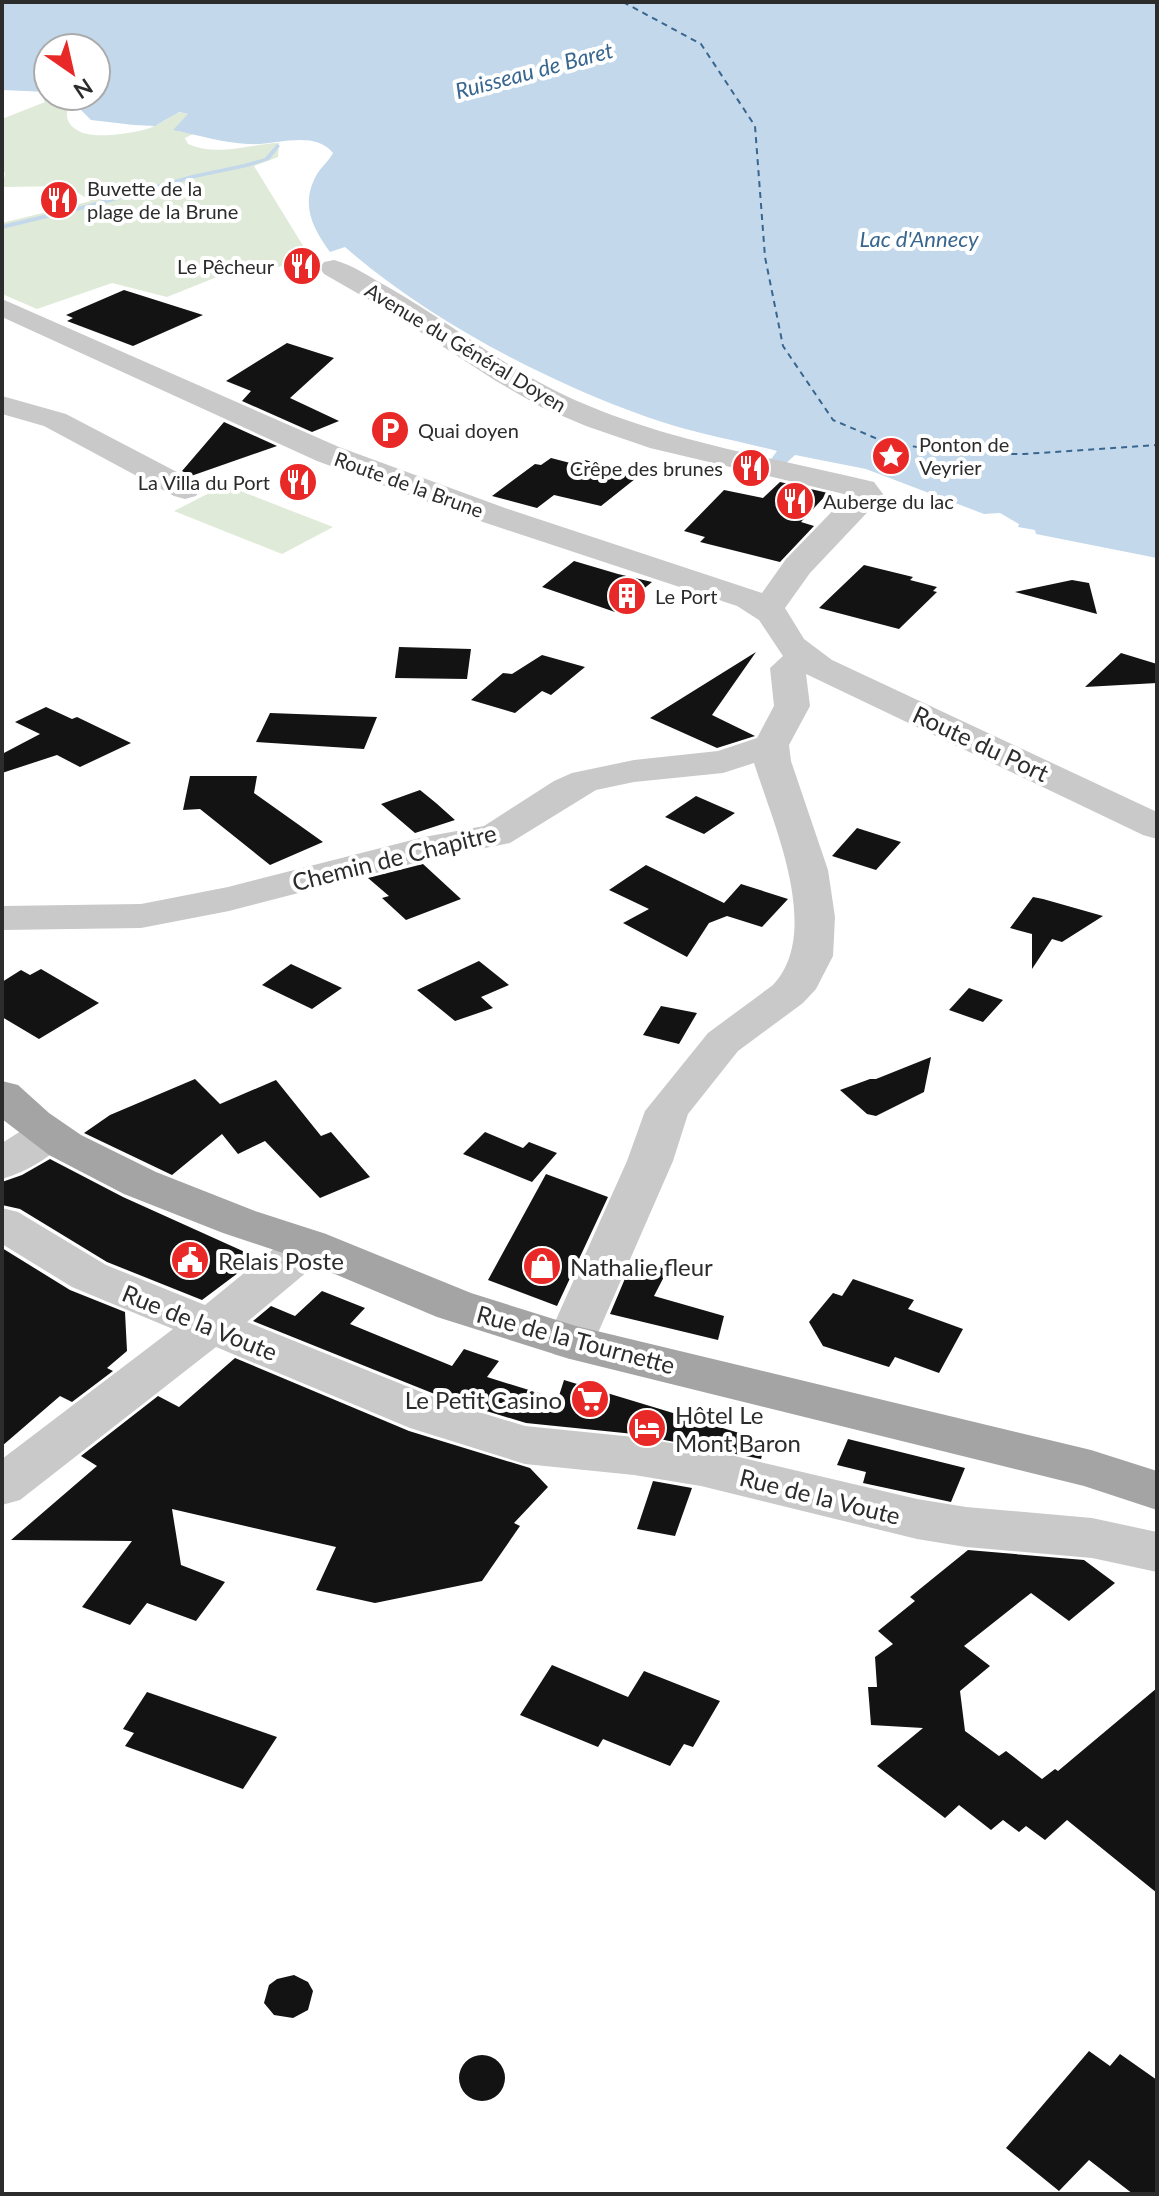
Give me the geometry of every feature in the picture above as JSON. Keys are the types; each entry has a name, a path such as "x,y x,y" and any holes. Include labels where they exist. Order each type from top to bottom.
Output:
{"main road":[{"name":"Rue de la Tournette","path":"2,1095 48,1134 80,1154 176,1198 309,1245 454,1305 570,1342 1091,1469 1157,1491"},
{"name":"Rue de la Tournette","path":"1091,1469 1157,1475"}],"street":[{"name":"Avenue du Général Doyen","path":"334,268 395,303 506,375 574,411 661,441 853,485 867,494 798,566 767,610"},
{"name":"Route de la Brune","path":"2,307 328,454 494,515 749,599 767,610"},
{"path":"2,338 41,323"},
{"path":"2,405 55,420 185,489"},
{"path":"570,1342 650,1161 667,1111 723,1042 788,994 801,980 812,956 815,917 808,870 772,761 771,745 792,706 788,668 806,658 791,646 767,610"},
{"name":"Route du Port","path":"806,658 1157,827"},
{"name":"Chemin de Chapitre","path":"2,918 129,917 217,902 424,849 496,835 567,789 585,781 634,771 723,762 771,745"},
{"path":"2,1164 48,1134"},
{"name":"Rue de la Voute","path":"2,1223 89,1276 209,1327 428,1415 525,1445 634,1456 701,1467 917,1519 966,1527 1092,1538 1157,1552"},
{"path":"2,1486 209,1327 309,1245"}],"green space":[{"path":"32,107 32,112 67,112 68,121 76,130 111,135 144,130 178,112 188,114 178,131 193,134 185,138 188,144 199,148 222,150 279,143 278,157 254,166 310,257 247,277 227,273 167,297 112,283 37,309 2,294 2,223 91,201 67,186 2,187 5,174 2,165 2,119"},
{"path":"225,485 333,527 282,554 174,511"}],"water":[{"name":"Lac d'Annecy","path":"2,2 1157,2 1157,558 1036,534 1035,530 1018,527 1019,524 1000,513 984,514 866,469 795,455 784,465 769,462 777,451 647,417 568,385 488,346 412,299 345,247 330,252 313,224 309,205 309,195 317,174 333,153 325,146 305,140 239,143 173,130 188,114 179,112 155,126 91,120 83,112 112,112 112,32 32,32 32,91 2,90"}],"building":[{"path":"124,290 203,315 133,346 67,321 73,318 66,315"},
{"path":"287,343 334,358 290,398 339,421 312,432 242,401 251,391 226,381"},
{"path":"224,422 277,446 191,476 182,471"},
{"path":"551,458 578,465 585,460 640,475 601,506 554,495 537,508 492,496 535,464 541,465"},
{"path":"780,482 828,493 801,522 814,526 780,562 700,542 705,537 684,531 724,490 763,498"},
{"path":"574,561 652,582 615,612 542,587"},
{"path":"864,565 913,577 910,580 937,587 933,591 937,592 899,629 819,608"},
{"path":"1072,580 1089,583 1097,614 1015,592"},
{"path":"399,647 471,649 467,679 395,678"},
{"path":"756,652 712,715 755,736 717,748 650,718"},
{"path":"1121,653 1157,664 1157,683 1085,687"},
{"path":"542,655 585,667 551,695 542,691 515,713 471,700 503,673 512,674"},
{"path":"46,707 72,719 77,717 131,743 80,767 57,755 2,773 2,754 40,734 15,722"},
{"path":"270,713 377,717 364,749 256,742"},
{"path":"190,776 257,776 254,793 323,842 270,865 200,809 183,810"},
{"path":"420,790 455,820 415,833 381,804"},
{"path":"696,796 735,813 704,834 665,817"},
{"path":"857,828 901,842 876,870 832,856"},
{"path":"423,864 461,899 406,920 382,898 389,896 368,878"},
{"path":"646,865 724,903 741,884 788,899 762,927 727,916 709,923 687,957 623,923 649,909 609,890"},
{"path":"1033,897 1103,916 1062,942 1052,939 1032,969 1032,934 1010,928"},
{"path":"479,961 509,985 481,997 493,1008 455,1021 417,990"},
{"path":"291,964 342,988 312,1009 262,985"},
{"path":"41,969 99,1003 39,1039 2,1017 2,982 21,970 30,975"},
{"path":"969,988 1003,1000 983,1022 949,1010"},
{"path":"661,1006 697,1013 679,1044 643,1035"},
{"path":"931,1057 924,1092 876,1116 867,1114 840,1090 876,1079"},
{"path":"195,1079 220,1104 276,1080 321,1136 331,1132 370,1177 320,1198 265,1141 238,1154 222,1134 172,1175 84,1133 110,1115"},
{"path":"485,1132 523,1148 529,1142 557,1153 532,1182 463,1154"},
{"path":"50,1159 123,1197 258,1258 202,1300 107,1262 20,1209 2,1205 2,1182"},
{"path":"546,1174 608,1197 557,1306 488,1280"},
{"path":"2,1248 70,1290 125,1312 127,1351 107,1368 113,1371 72,1402 60,1396 2,1446"},
{"path":"632,1262 668,1269 654,1296 724,1316 718,1340 610,1314"},
{"path":"853,1279 914,1300 908,1309 963,1329 939,1373 895,1357 889,1367 823,1346 809,1322 833,1293 842,1296"},
{"path":"322,1291 365,1308 350,1324 452,1366 464,1349 499,1361 487,1377 558,1399 564,1380 766,1441 761,1459 634,1434 526,1423 447,1399 253,1321 271,1306 295,1316"},
{"path":"235,1358 409,1431 530,1468 548,1487 514,1523 520,1526 482,1581 375,1603 316,1590 336,1547 172,1509 181,1565 225,1582 196,1621 147,1603 130,1625 82,1607 132,1541 11,1540 97,1466 81,1456 158,1396 179,1407"},
{"path":"848,1439 965,1468 951,1502 863,1483 866,1472 837,1465"},
{"path":"653,1481 692,1488 675,1536 637,1529"},
{"path":"968,1550 1084,1560 1115,1583 1069,1621 1031,1593 964,1646 990,1666 960,1691 965,1731 999,1756 1006,1751 1042,1779 1055,1769 1058,1771 1157,1688 1157,1893 1067,1820 1045,1840 1026,1826 1019,1832 1003,1820 991,1830 959,1805 945,1818 877,1766 923,1728 871,1725 868,1687 877,1687 875,1657 893,1644 878,1631 915,1601 910,1597"},
{"path":"552,1665 628,1697 644,1671 720,1701 693,1747 684,1744 670,1766 603,1739 598,1747 520,1715"},
{"path":"147,1692 277,1737 243,1789 125,1746 134,1733 123,1729"},
{"path":"294,1975 308,1982 313,1991 308,2010 293,2018 274,2015 264,2003 269,1985 277,1979"},
{"path":"1089,2051 1110,2066 1120,2054 1157,2080 1157,2194 1133,2194 1089,2160 1059,2191 1006,2148"},
{"path":"482,2055 498,2062 505,2078 498,2094 482,2101 466,2094 459,2078 466,2062"}],"waterway":[{"name":"Ruisseau de Baret","path":"2,227 87,207 194,176 245,166 267,159 277,146"}],"ferry route":[{"path":"623,2 701,44 755,126 765,257 783,346 833,420 887,443 971,454 1024,454 1157,445"}],"place":[{"name":"Buvette de la plage de la Brune","path":"59,200"},
{"name":"Le Pêcheur","path":"302,266"},
{"name":"Quai doyen","path":"390,430"},
{"name":"Ponton de Veyrier","path":"891,456"},
{"name":"Crêpe des brunes","path":"751,468"},
{"name":"La Villa du Port","path":"298,482"},
{"name":"Auberge du lac","path":"795,501"},
{"name":"Le Port","path":"627,596"},
{"name":"Relais Poste","path":"190,1260"},
{"name":"Nathalie fleur","path":"542,1266"},
{"name":"Le Petit Casino","path":"590,1399"},
{"name":"Hôtel Le Mont Baron","path":"647,1428"}]}
